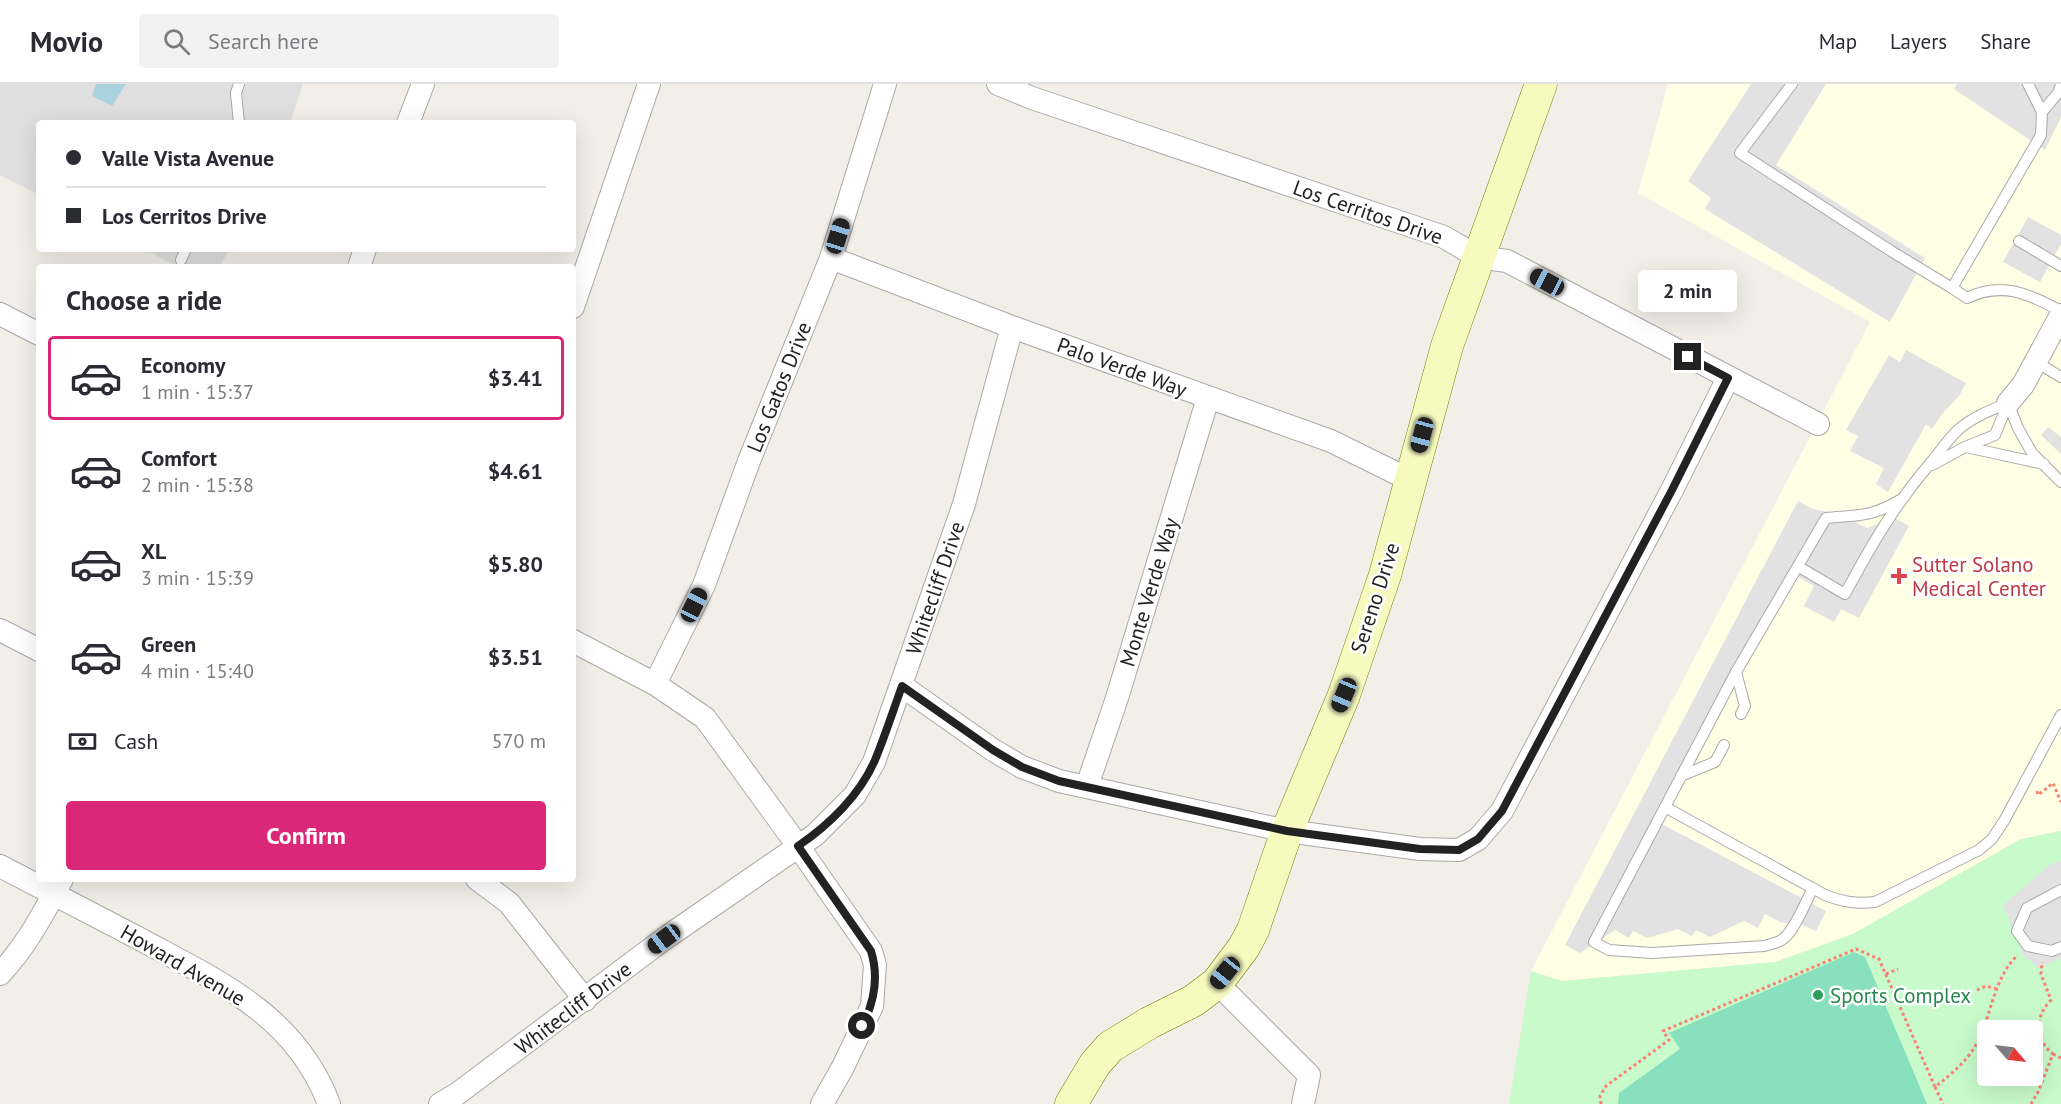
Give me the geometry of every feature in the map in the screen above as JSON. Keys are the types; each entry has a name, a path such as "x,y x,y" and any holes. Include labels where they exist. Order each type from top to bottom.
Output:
{"street":[{"path":"409,120 423,84"},
{"path":"576,298 649,84"},
{"name":"Los Gatos Drive","path":"655,684 704,585 749,461 831,258 885,84"},
{"name":"Los Cerritos Drive","path":"998,84 1032,98 1444,237 1478,257 1507,261 1818,424"},
{"name":"Sereno Drive","path":"1071,1104 1095,1064 1110,1047 1149,1023 1193,1001 1217,982 1239,955 1253,930 1287,831 1344,695 1384,575 1447,346 1541,84"},
{"name":"Palo Verde Way","path":"831,258 1012,327 1331,441 1410,480"},
{"path":"2008,403 2023,385 2061,313"},
{"path":"0,314 36,332"},
{"name":"Whitecliff Drive","path":"440,1104 585,1000 664,939 815,835 855,795 874,762 964,504 1012,327"},
{"path":"902,686 993,750 1022,767 1059,781 1287,831 1420,849 1459,850 1478,839 1502,811 1672,490 1728,378"},
{"name":"Monte Verde Way","path":"1087,786 1117,698 1208,398"},
{"path":"0,630 36,649"},
{"path":"576,643 655,684 705,718 871,951 875,965 872,1006 843,1067 822,1104"},
{"name":"Howard Avenue","path":"0,866 36,878"},
{"path":"481,882 509,903 585,1000"},
{"path":"0,974 15,958 39,923 58,886"},
{"name":"Howard Avenue","path":"58,886 224,984 266,1014 291,1038 309,1063 322,1085 329,1104"},
{"path":"1217,982 1309,1075 1303,1104"}],"lane":[{"path":"239,84 236,93 239,120"},
{"path":"1792,84 1740,153 1967,298 1982,291 2014,291 2030,294 2061,313"},
{"path":"1952,288 2041,135 2042,111 2028,84"},
{"path":"2042,111 2058,93 2061,85"},
{"path":"2019,241 2061,266"},
{"path":"181,260 185,252"},
{"path":"2036,362 2061,377"},
{"path":"1926,468 1965,447 1995,435 2008,403"},
{"path":"2008,403 2018,428 2032,453 2061,483"},
{"path":"1798,567 1845,594 1877,535 1900,500 1959,429 1986,411 2008,403"},
{"path":"1965,447 2044,464"},
{"path":"1813,888 1791,930 1775,944 1652,953 1609,950 1594,942 1737,672 1826,518 1881,512 1900,500"},
{"path":"1737,672 1745,706 1741,714"},
{"path":"1665,807 1841,902 1858,904 1875,902 1979,850 1992,839 2061,715"},
{"path":"1681,776 1715,762 1724,745"},
{"path":"2061,890 2027,908 2017,931 2028,946 2052,951 2061,947"}],"path":[{"path":"2030,772 2038,795 2053,783 2061,802"},
{"path":"1935,1087 1970,1055 1980,1036 1997,989 2014,958 2028,946"},
{"path":"1601,1104 1600,1096 1606,1086 1669,1040 1663,1031 1856,949 1879,959 1943,1104"},
{"path":"2042,949 2042,974 2051,1000 2042,1011 2039,1033 2042,1041 2053,1054 2061,1058"},
{"path":"1886,974 1899,969"},
{"path":"1977,990 1986,986 1997,989"},
{"path":"2031,1104 2053,1054"}],"shaded area":[{"path":"0,84 303,84 291,120 36,120 36,193 0,175"},
{"name":"Sutter Solano Medical Center","path":"1668,84 2061,84 2061,831 2021,839 1853,934 1775,962 1562,981 1531,971 1870,322 1638,193"},
{"path":"1751,84 1826,84 1776,165 1925,258 1890,322 1705,209 1711,198 1688,181"},
{"path":"1957,84 2061,84 2061,117 2045,150 1954,89"},
{"path":"2028,217 2061,235 2061,244 2040,282 2003,262"},
{"path":"150,252 228,252 222,264 172,264"},
{"path":"1906,350 1966,383 1959,396 1932,429 1926,424 1888,492 1876,484 1884,468 1850,451 1858,436 1846,430 1889,355 1900,362"},
{"path":"2048,427 2061,437 2061,454 2041,435"},
{"path":"1798,501 1813,509 1839,514 1867,528 1895,518 1909,526 1859,618 1841,609 1834,622 1804,606 1814,586 1792,573 1660,823 1826,911 1816,931 1802,925 1780,922 1765,914 1758,928 1744,921 1710,937 1696,930 1692,936 1678,929 1647,938 1633,931 1629,938 1615,930 1580,953 1565,945"},
{"path":"2061,861 2061,958 2039,968 2024,956 2003,905 2051,864"}],"green space":[{"path":"2061,831 2061,1104 1509,1104 1531,971 1562,981 1775,962 1853,934 2021,839"},
{"name":"Sports Complex","path":"1854,952 1865,957 1927,1104 1618,1104 1619,1093 1680,1049 1669,1033"}],"water":[{"path":"96,84 126,84 112,106 92,96"}],"place":[{"name":"Sutter Solano Medical Center","path":"1899,576"},
{"name":"Sports Complex","path":"1818,995"}],"route":[{"path":"862,1026 872,1006 875,965 871,951 798,846 815,835 855,795 874,762 902,686 993,750 1022,767 1059,781 1287,831 1420,849 1459,850 1478,839 1502,811 1672,490 1728,378 1688,357"}]}
